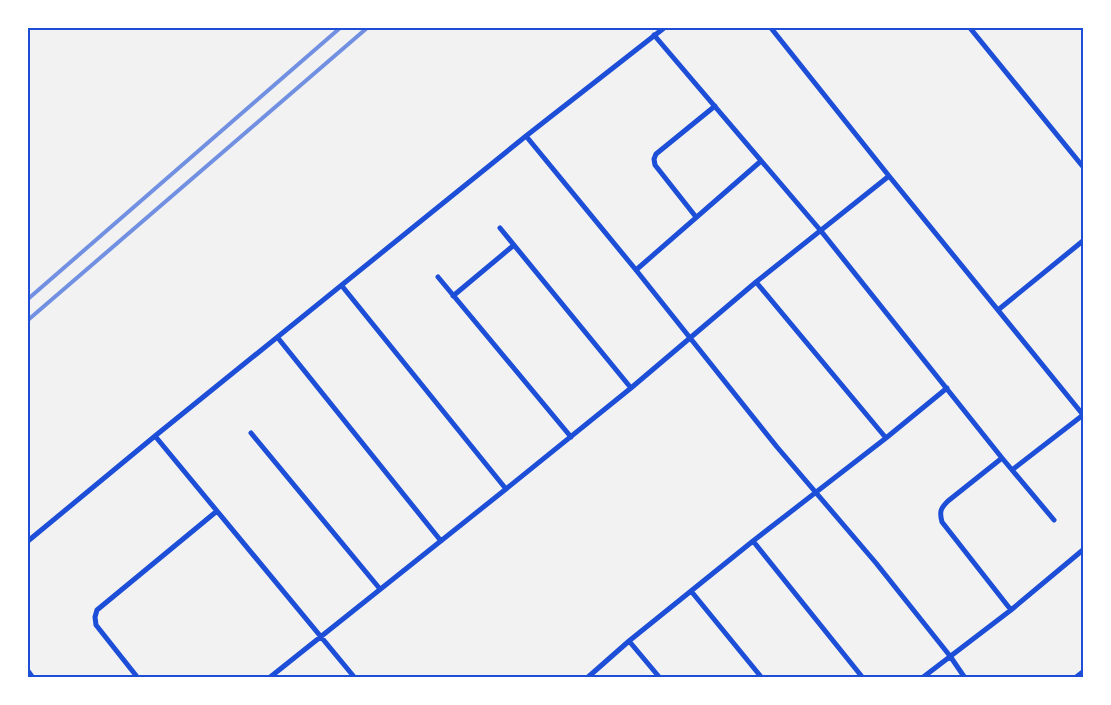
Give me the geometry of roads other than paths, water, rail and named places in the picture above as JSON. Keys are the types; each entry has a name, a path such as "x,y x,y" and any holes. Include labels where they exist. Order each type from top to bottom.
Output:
{"street":[{"path":"28,541 526,136 664,28"},
{"path":"771,28 1083,416 1012,470"},
{"path":"970,28 1084,168"},
{"path":"654,35 821,231 1002,458 1054,520"},
{"path":"696,217 655,166 654,159 656,154 715,106"},
{"path":"526,136 777,447 876,563 950,656 965,678"},
{"path":"636,270 761,161"},
{"path":"269,678 571,437 756,282 889,176"},
{"path":"500,228 630,388"},
{"path":"998,310 1084,240"},
{"path":"454,296 514,245"},
{"path":"438,277 571,437"},
{"path":"756,282 886,438"},
{"path":"342,286 506,489"},
{"path":"278,338 441,541"},
{"path":"587,678 629,641 753,541 947,388"},
{"path":"251,433 380,589"},
{"path":"155,436 356,678"},
{"path":"1002,458 948,501 942,507 940,514 942,522 1012,610"},
{"path":"138,678 96,625 95,617 97,610 217,511"},
{"path":"753,541 863,678"},
{"path":"922,678 1012,610 1084,549"},
{"path":"692,591 762,678"},
{"path":"629,641 660,678"},
{"path":"28,671 33,678"},
{"path":"1075,678 1084,671"}],"railway":[{"path":"28,299 340,28"},
{"path":"28,320 367,28"}]}
